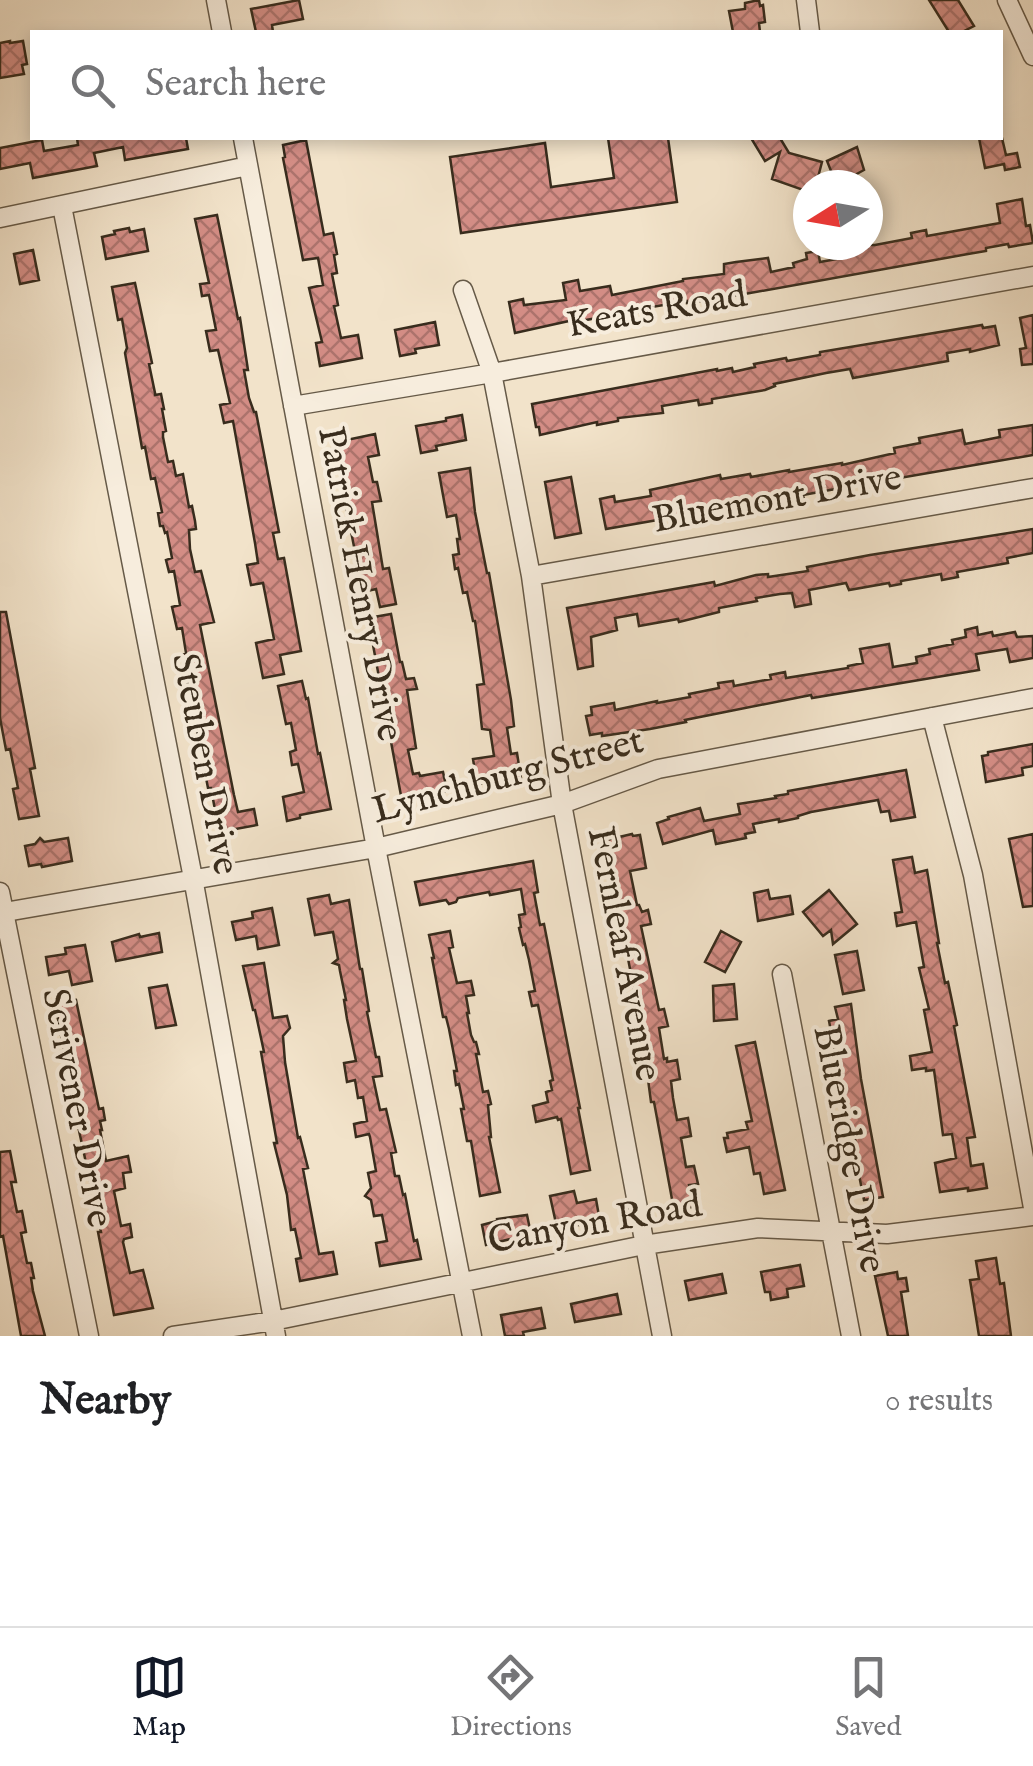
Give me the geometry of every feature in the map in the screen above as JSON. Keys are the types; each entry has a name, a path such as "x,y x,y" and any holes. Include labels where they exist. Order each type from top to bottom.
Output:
{"street":[{"path":"216,0 222,30"},
{"path":"806,0 810,30"},
{"path":"1007,0 1033,56"},
{"name":"Patrick Henry Drive","path":"243,140 472,1336"},
{"path":"0,218 248,166"},
{"name":"Steuben Drive","path":"62,206 193,878 275,1328"},
{"name":"Keats Road","path":"292,406 1033,276"},
{"name":"Fernleaf Avenue","path":"463,290 492,373 532,576 562,804 662,1336"},
{"name":"Bluemont Drive","path":"532,576 1033,488"},
{"name":"Lynchburg Street","path":"2,912 376,848 562,804 658,769 1033,698"},
{"path":"932,717 974,875 1033,1208"},
{"name":"Scrivener Drive","path":"0,892 89,1336"},
{"name":"Blueridge Drive","path":"782,974 851,1336"},
{"name":"Canyon Road","path":"173,1336 275,1328 462,1282 644,1245 758,1228 887,1234 1033,1216"}],"building":[{"path":"299,0 303,19 272,25 273,30 256,30 251,9"},
{"path":"759,0 763,5 765,22 759,23 760,30 733,30 729,11 745,9 745,3"},
{"path":"929,0 958,0 974,26 948,30"},
{"path":"23,41 27,64 22,65 24,74 0,78 0,43"},
{"path":"42,140 44,151 78,145 77,140 186,140 188,149 125,160 123,147 94,153 97,166 33,178 30,163 0,169 0,148"},
{"path":"306,140 324,235 333,233 337,254 337,273 332,274 341,338 358,335 362,358 320,366 316,343 322,342 309,288 323,285 318,258 303,260 283,158 283,145"},
{"path":"608,140 668,140 677,202 461,233 450,157 545,143 551,187 614,178"},
{"path":"752,140 781,140 789,153 822,162 820,170 793,170 793,186 772,179 780,152 765,161"},
{"path":"979,140 1002,140 1006,155 1017,153 1020,167 1005,170 1004,164 985,168"},
{"path":"857,147 864,170 831,170 827,161"},
{"path":"1022,199 1033,243 1009,247 1008,244 515,333 509,302 523,299 524,305 566,300 563,283 578,280 580,291 610,286 612,295 724,274 724,264 736,262 768,258 771,272 794,267 793,263 804,260 883,260 883,243 912,238 911,233 926,230 927,236 1000,223 997,204"},
{"path":"217,215 240,318 249,398 256,412 279,532 273,533 278,559 284,558 301,651 280,655 284,674 263,678 256,643 274,639 263,583 251,585 247,565 258,563 255,543 233,421 224,423 220,405 230,403 218,350 210,351 206,331 216,330 209,295 202,296 200,284 209,283 195,219"},
{"path":"129,228 130,232 144,229 148,251 106,259 102,237"},
{"path":"33,250 39,280 20,284 14,254"},
{"path":"135,283 155,395 161,394 164,409 163,437 168,462 173,461 176,476 183,474 195,521 196,529 189,530 190,549 195,572 201,571 214,622 200,625 234,795 238,812 254,809 257,825 219,832 208,788 182,654 186,653 182,628 177,629 172,607 180,605 174,571 169,572 166,560 172,558 167,532 160,526 158,513 162,512 155,478 151,479 145,447 142,448 122,319 118,320 112,287"},
{"path":"1033,315 1033,364 1022,365 1020,349 1026,348 1020,318"},
{"path":"435,322 439,345 400,356 395,330"},
{"path":"982,325 995,326 999,345 947,353 948,361 853,378 850,369 826,373 774,384 765,390 712,399 712,403 699,405 698,400 662,406 663,413 618,418 540,435 536,427 532,404 717,369 732,368 733,372 755,367 754,364"},
{"path":"462,415 466,440 421,453 416,426"},
{"path":"1033,425 1033,455 803,495 804,499 780,503 772,500 606,529 600,499 614,496 615,502 651,496 650,490 720,475 721,479 750,474 751,477 842,465 895,453 894,448 920,443 919,438 962,430 965,444 1000,437 999,430"},
{"path":"375,434 379,455 368,457 381,501 372,502 383,569 389,568 396,604 380,607 376,589 363,592 337,442"},
{"path":"470,468 511,700 514,726 507,728 511,754 517,753 521,778 492,784 477,784 473,759 494,756 490,730 482,729 477,685 484,684 475,621 458,568 455,569 453,555 459,554 460,539 456,515 447,517 439,473"},
{"path":"571,477 581,533 555,538 545,482"},
{"path":"1033,529 1033,553 1007,558 1008,563 957,572 958,577 942,580 941,574 890,586 889,583 849,590 846,583 809,590 811,604 795,607 792,593 780,594 679,622 678,619 639,626 637,614 615,618 617,630 591,637 593,666 578,669 567,608 714,582 715,586 756,575 808,571 807,567 870,555"},
{"path":"0,612 6,612 35,768 30,769 39,816 19,819 13,789 18,788 0,718"},
{"path":"391,614 400,662 406,679 414,678 417,689 407,690 416,748 408,750 413,774 443,772 447,791 402,801 368,618"},
{"path":"977,627 978,635 1015,632 1017,637 1033,636 1033,658 1010,662 1007,649 976,654 979,670 812,698 811,695 650,729 590,735 586,716 592,715 591,707 614,703 615,710 690,697 689,694 719,688 718,683 733,681 734,686 771,679 770,675 785,672 786,678 848,668 863,663 860,649 889,644 893,667 917,663 916,657 930,654 929,649 953,644 952,640 966,637 965,630"},
{"path":"302,681 331,809 287,821 283,797 304,792 298,764 292,765 290,752 296,750 278,686"},
{"path":"1033,744 1033,766 1022,768 1023,775 986,782 982,756"},
{"path":"906,770 915,817 891,821 889,811 881,812 878,800 753,824 755,832 745,834 746,838 716,844 713,830 663,844 657,823 700,808 704,821 740,814 738,804"},
{"path":"1033,834 1033,906 1023,907 1009,839"},
{"path":"640,835 646,868 630,871 637,905 642,912 648,910 651,924 641,926 659,1010 664,1009 668,1026 659,1028 664,1059 677,1060 680,1079 671,1081 673,1098 677,1120 688,1118 691,1136 681,1138 686,1167 694,1166 698,1184 689,1185 693,1207 674,1210 638,1034 634,1006 637,1005 618,907 615,908 612,894 618,893 613,865 606,866 602,841"},
{"path":"40,838 44,842 68,838 72,861 29,866 25,846"},
{"path":"912,857 915,873 927,870 937,943 957,1025 954,1026 975,1137 967,1138 971,1166 983,1164 987,1188 940,1192 935,1163 956,1158 952,1134 943,1135 934,1070 912,1070 910,1056 932,1052 916,922 897,926 895,913 902,912 893,860"},
{"path":"533,861 538,892 534,893 540,925 544,924 590,1170 571,1174 561,1119 536,1122 533,1106 548,1102 546,1092 552,1090 553,1080 538,1005 532,1006 529,992 535,991 519,928 519,915 525,914 521,889 458,898 449,904 446,900 420,905 415,882"},
{"path":"768,890 770,899 790,896 793,914 758,921 754,893"},
{"path":"829,890 857,924 833,944 831,930 823,936 803,912"},
{"path":"329,895 331,904 349,900 382,1076 373,1077 380,1110 386,1109 396,1152 391,1153 395,1176 399,1176 405,1194 421,1259 380,1266 376,1243 387,1241 382,1215 374,1216 371,1200 365,1196 371,1188 368,1173 376,1171 369,1134 356,1137 354,1124 367,1121 355,1080 347,1082 344,1063 356,1061 339,965 333,963 338,959 333,932 315,935 308,899"},
{"path":"272,908 279,945 258,949 256,936 236,940 232,922 253,918 252,912"},
{"path":"450,931 453,947 449,948 457,983 471,981 474,995 466,996 467,1013 479,1054 483,1092 488,1091 491,1104 489,1137 500,1192 480,1196 429,935"},
{"path":"721,931 741,942 725,972 705,962"},
{"path":"159,933 162,952 116,961 112,942"},
{"path":"85,945 92,981 72,985 69,971 49,975 46,957 66,954 65,948"},
{"path":"857,951 864,990 843,994 835,955"},
{"path":"264,963 273,1018 287,1016 290,1028 283,1036 285,1062 298,1138 308,1168 303,1169 319,1254 333,1252 337,1274 300,1281 296,1259 301,1258 295,1229 291,1230 274,1143 264,1052 243,966"},
{"path":"734,984 737,1019 714,1021 713,986"},
{"path":"167,985 176,1025 156,1028 149,988"},
{"path":"76,1000 99,1109 103,1108 105,1120 100,1121 100,1130 106,1161 128,1156 131,1172 123,1173 125,1188 114,1191 121,1226 130,1224 132,1237 123,1242 130,1273 143,1270 153,1308 114,1315 57,1014 58,1003"},
{"path":"851,1004 883,1197 864,1200 829,1021 838,1019 835,1007"},
{"path":"755,1042 785,1190 764,1194 760,1173 754,1174 749,1147 727,1152 724,1138 728,1138 727,1133 748,1129 746,1122 752,1121 736,1046"},
{"path":"10,1151 16,1182 11,1182 17,1212 22,1211 26,1232 21,1233 45,1336 21,1336 3,1236 0,1237 0,1152"},
{"path":"574,1191 577,1203 596,1199 600,1222 557,1228 550,1196"},
{"path":"527,1215 531,1234 486,1245 482,1225"},
{"path":"996,1258 1000,1284 1004,1283 1011,1336 979,1336 970,1280 979,1279 976,1261"},
{"path":"800,1265 804,1286 787,1289 788,1297 771,1300 761,1272"},
{"path":"897,1272 898,1279 906,1278 908,1291 901,1292 908,1336 888,1336 875,1276"},
{"path":"722,1274 726,1293 689,1300 685,1281"},
{"path":"617,1294 621,1314 575,1322 571,1304"},
{"path":"541,1308 545,1328 523,1332 524,1336 505,1336 501,1315"}]}
